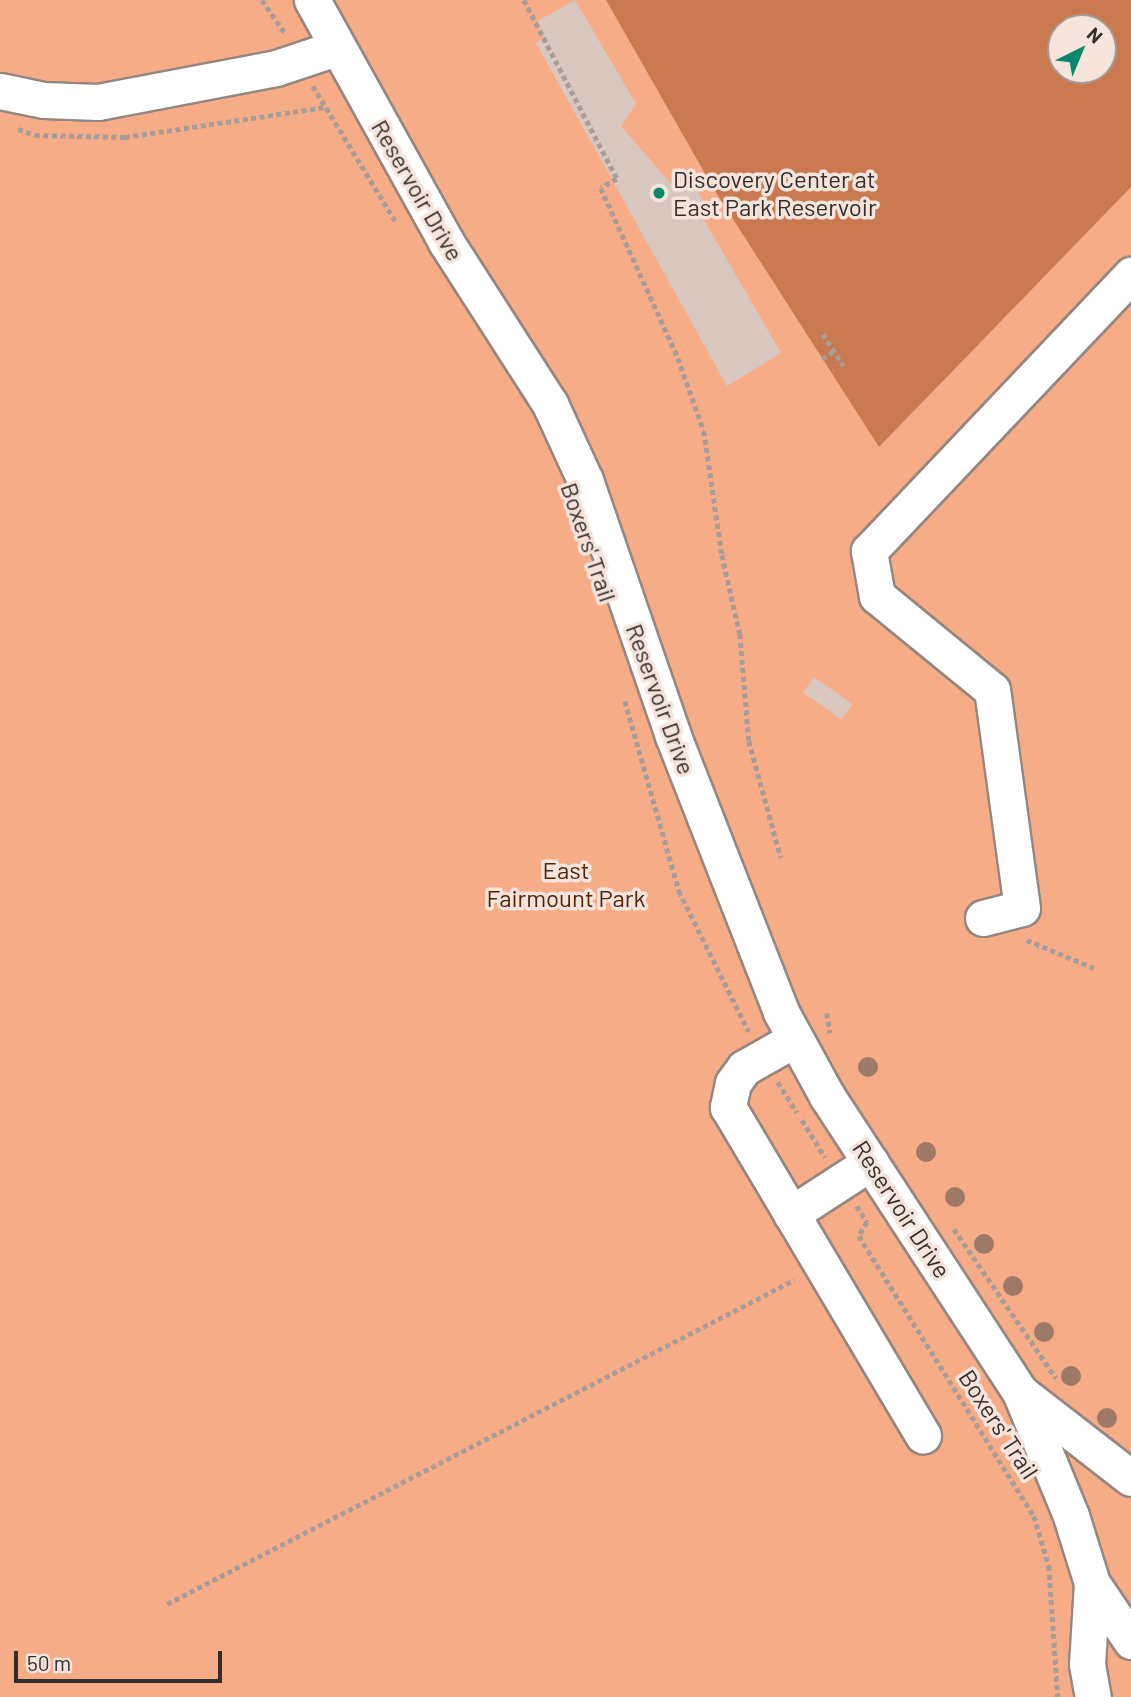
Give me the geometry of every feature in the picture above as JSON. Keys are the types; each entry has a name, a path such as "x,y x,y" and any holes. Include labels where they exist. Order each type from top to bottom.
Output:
{"street":[{"name":"Reservoir Drive","path":"312,0 336,48 446,242 550,404 585,480 737,907 795,1039 1020,1392 1071,1516 1092,1583 1131,1642"},
{"path":"0,91 44,100 98,102 276,68 336,48"},
{"path":"983,918 1022,908 992,690 877,596 869,551 1131,275"},
{"path":"795,1039 744,1068 733,1083 728,1107 923,1436"},
{"path":"791,1214 871,1162"},
{"name":"Reservoir Drive","path":"1020,1392 1131,1478"},
{"path":"1092,1583 1087,1664 1093,1697"}],"path":[{"path":"262,0 289,40"},
{"path":"524,0 618,179 601,188 678,358 704,430 722,555 740,634 750,741 781,858"},
{"path":"313,85 398,226"},
{"path":"12,127 35,135 125,137 325,107"},
{"path":"823,334 844,366"},
{"path":"822,359 834,351"},
{"path":"621,688 680,891 751,1036"},
{"path":"1022,908 1026,940 1094,968"},
{"path":"827,1013 833,1040"},
{"name":"Boxers' Trail","path":"850,1195 867,1222 859,1237 1034,1516 1049,1566 1058,1697"},
{"path":"952,1225 1061,1386"},
{"path":"167,1604 782,1287"}],"green space":[{"name":"East Fairmount Park","path":"0,0 1131,0 1131,1697 0,1697"}],"shaded area":[{"path":"606,0 1131,0 1131,187 879,447 715,191"}],"building":[{"name":"Discovery Center at East Park Reservoir","path":"575,0 636,104 621,126 671,184 687,174 704,202 696,206 781,353 727,386 536,43 544,37 536,22"},
{"path":"814,677 853,704 842,720 803,693"}],"place":[{"name":"Discovery Center at East Park Reservoir","path":"659,193"}]}
